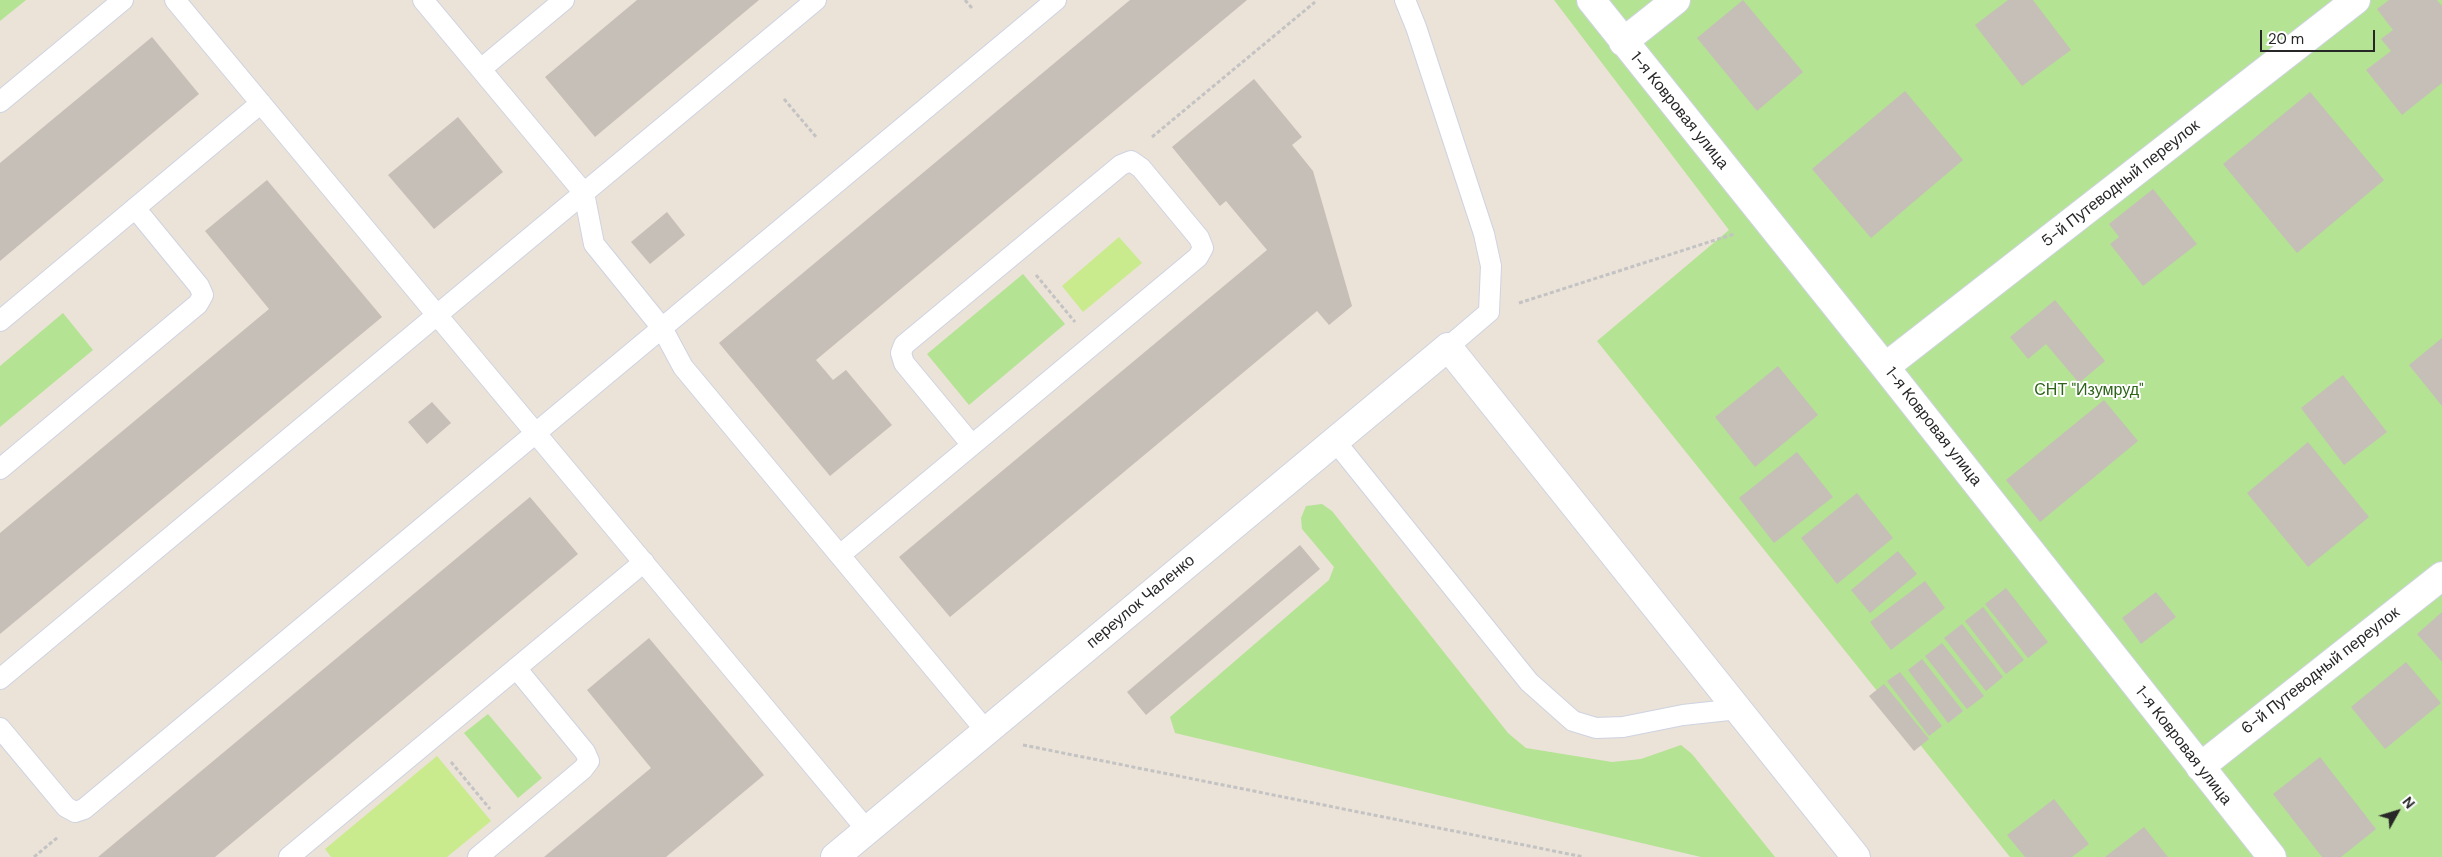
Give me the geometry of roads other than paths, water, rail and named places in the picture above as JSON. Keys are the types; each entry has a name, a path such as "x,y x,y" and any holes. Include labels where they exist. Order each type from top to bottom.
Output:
{"street":[{"name":"1-я Ковровая улица","path":"1591,0 1886,368 2272,857"},
{"path":"1623,42 1676,0"},
{"name":"5-й Путеводный переулок","path":"1886,368 2356,0"},
{"path":"1448,347 1856,857"},
{"name":"переулок Чаленко","path":"835,857 1448,347"},
{"name":"6-й Путеводный переулок","path":"2200,767 2442,576"}],"lane":[{"path":"0,102 123,0"},
{"path":"175,0 867,830"},
{"path":"423,0 584,193 594,244 662,328 682,367 986,731"},
{"path":"481,69 564,0"},
{"path":"0,679 816,0"},
{"path":"0,728 66,807 75,812 84,809 1056,0"},
{"path":"1405,0 1484,234 1490,266 1489,312 1448,347"},
{"path":"0,321 261,103"},
{"path":"840,555 1198,257 1203,248 1199,238 1141,168 1131,161 1121,164 904,345 900,352 904,363 972,445"},
{"path":"0,469 198,304 203,295 199,286 135,208"},
{"path":"1335,441 1529,682 1573,721 1596,728 1623,727 1683,715 1738,709"},
{"path":"288,857 644,562"},
{"path":"478,857 584,769 589,761 585,752 516,668"}],"park label":[{"name":"СНТ \"Изумруд\"","path":"2089,391"}]}
